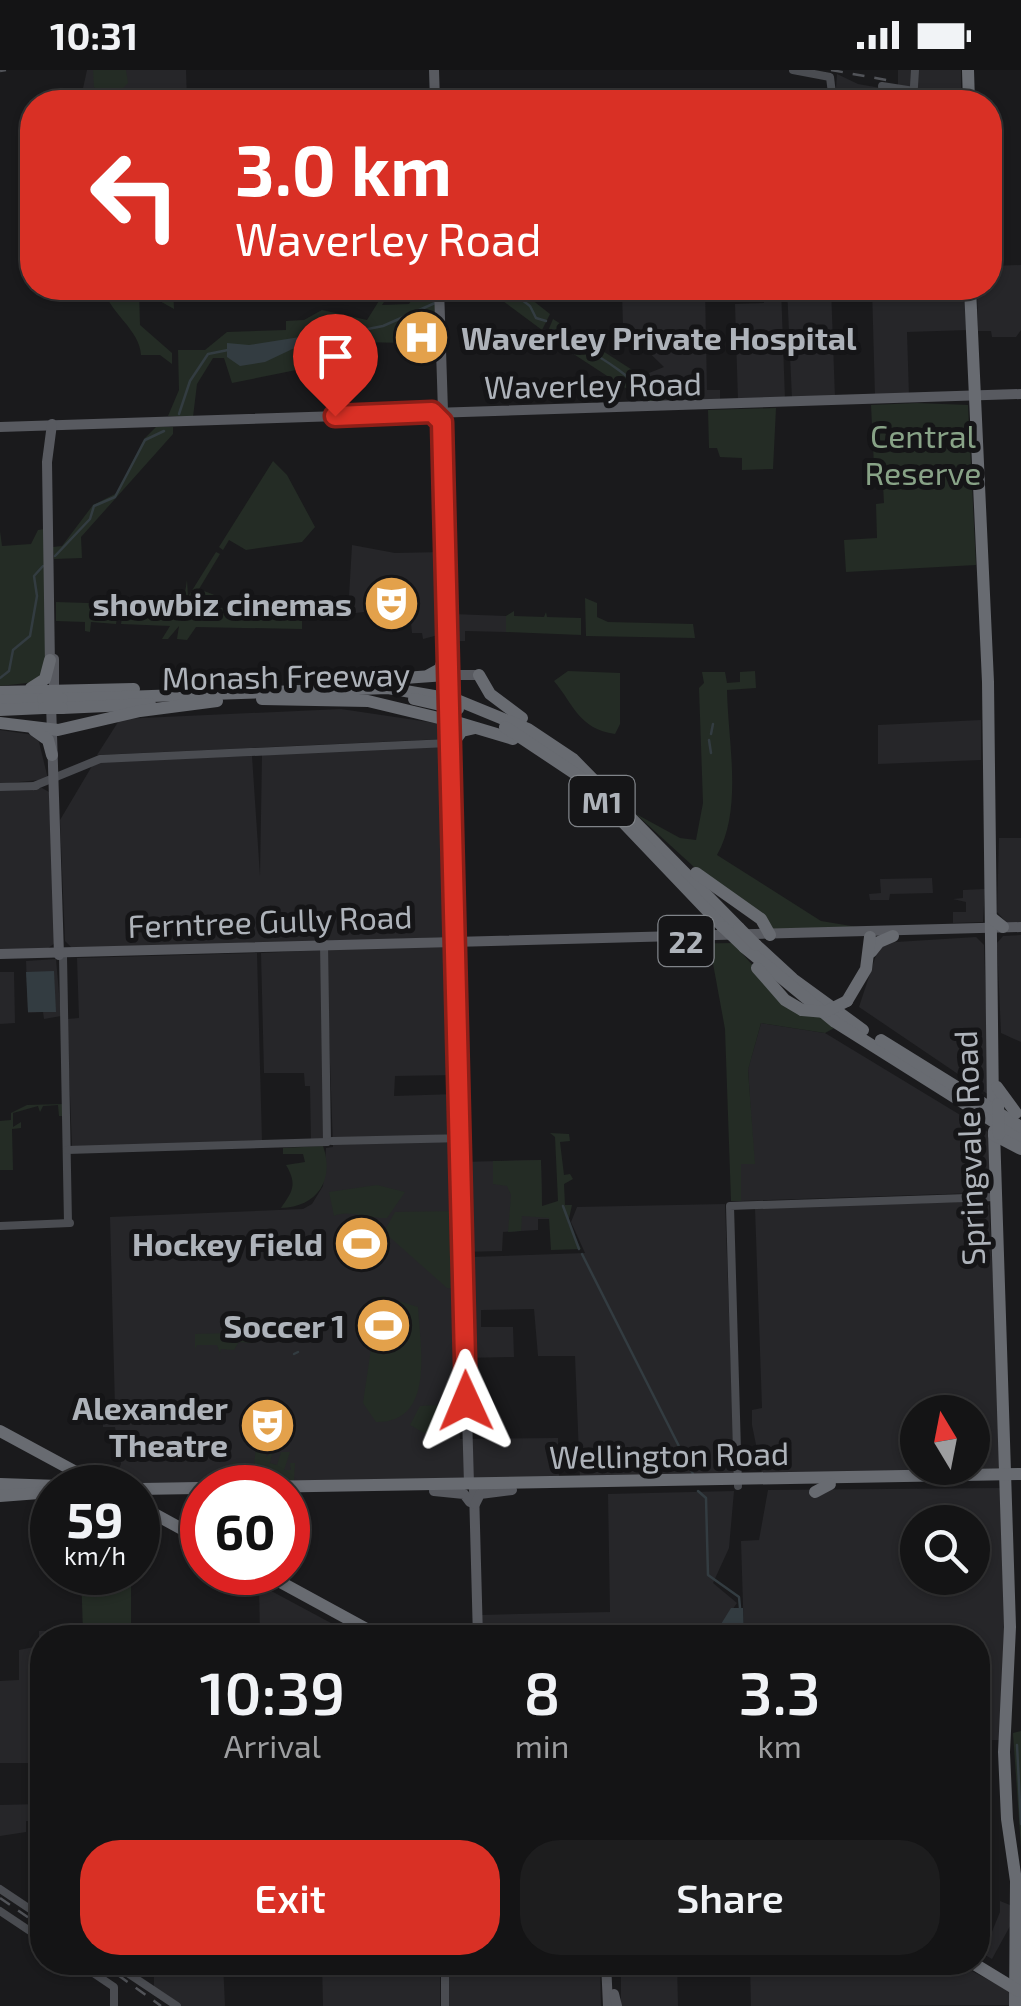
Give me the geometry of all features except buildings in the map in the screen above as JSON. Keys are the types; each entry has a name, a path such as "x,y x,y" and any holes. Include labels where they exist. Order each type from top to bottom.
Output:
{"highway":[{"name":"Springvale Road","path":"972,300 988,686 992,993 1002,1248 1000,1304 1010,1478 1012,1808 1021,1869"},
{"path":"264,695 437,672 446,653"},
{"path":"52,664 63,682 82,687 176,694"},
{"path":"0,692 29,689 45,679 52,664"},
{"path":"478,677 498,702 573,758"},
{"path":"406,678 450,683"},
{"path":"29,689 53,698 82,687"},
{"name":"Monash Freeway","path":"0,710 53,698 218,701 388,688 440,695 528,729 573,758 656,840 738,928 746,947 841,1015 1021,1128"},
{"name":"Monash Freeway","path":"0,701 176,694 377,696 447,706 526,738 580,778 723,927 835,1022 1019,1145"},
{"path":"264,695 362,701 450,719 521,743 580,778"},
{"path":"0,723 53,730 140,711 218,701"},
{"path":"430,716 444,724 451,748"},
{"path":"21,726 44,735 54,776"},
{"path":"54,776 62,738 79,726"},
{"path":"451,748 462,730 478,728"},
{"path":"656,840 761,918 770,934"},
{"path":"870,954 879,942 894,936"},
{"path":"746,947 782,997 802,1010 828,1011 847,1000 863,976 870,954 870,937"},
{"path":"996,1101 1019,1114"},
{"name":"Springvale Road","path":"997,1138 989,1197 1002,1248"},
{"path":"997,1138 1019,1145"},
{"path":"0,1434 58,1465"},
{"name":"Wellington Road","path":"310,1493 737,1479 813,1482 1010,1478"},
{"path":"0,1484 30,1484"},
{"path":"312,1486 317,1490 368,1492"},
{"name":"Wellington Road","path":"160,1490 312,1486 448,1489"},
{"name":"Wellington Road","path":"475,1488 558,1486"},
{"path":"0,1496 30,1494"},
{"name":"Wellington Road","path":"160,1495 180,1496"},
{"path":"160,1499 164,1496"},
{"path":"293,1595 348,1625"},
{"path":"304,1595 359,1625"},
{"name":"Springvale Road","path":"1011,1675 1006,1804 1018,2006"},
{"path":"1002,1969 1013,1967 1017,1960"},
{"path":"990,1965 1002,1969 1019,1986"},
{"path":"990,1968 1019,1986"}],"main road":[{"path":"440,300 476,1625"},
{"name":"Waverley Road","path":"0,427 54,429 443,408 1021,396"},
{"path":"443,408 441,602 450,683"},
{"path":"54,429 48,462 49,549 61,951"},
{"path":"450,683 478,677"},
{"name":"Ferntree Gully Road","path":"0,956 458,940 1021,929"},
{"name":"Ferntree Gully Road","path":"458,940 870,937 960,931"},
{"path":"610,1975 611,2004"}],"street":[{"path":"792,70 832,78 833,90"},
{"path":"882,86 893,90"},
{"path":"0,787 54,776 100,758 451,748"},
{"path":"324,946 329,1142"},
{"path":"0,1226 69,1223 61,951"},
{"path":"67,1150 463,1138"},
{"path":"737,1479 728,1212 732,1205 989,1197"},
{"path":"0,1889 30,1909"},
{"path":"0,1911 30,1931"},
{"path":"96,1975 114,1987 114,2006"},
{"path":"130,1975 177,2006"},
{"path":"444,1975 445,2006"}],"shaded area":[{"path":"87,70 186,70 187,90 83,90"},
{"path":"898,70 961,70 961,90 898,90"},
{"path":"837,74 858,84 892,90 836,90"},
{"path":"1021,265 1021,330 1016,337 992,337 991,331 978,331 977,300 1002,300 1002,266"},
{"path":"622,300 705,300 707,390 720,390 720,402 663,402 665,390 644,375 664,367 623,327"},
{"path":"781,300 785,399 738,401 735,304"},
{"path":"788,300 831,300 835,398 792,399"},
{"path":"872,300 968,300 969,330 907,332 909,396 875,397"},
{"name":"Waverley Private Hospital","path":"422,313 436,313 437,353 403,355 408,332 422,320"},
{"path":"345,334 303,344 265,362 240,366 227,357 227,343 249,345"},
{"path":"352,545 395,553 444,552 442,634 423,639 422,633 412,633 410,613 387,609 348,614"},
{"path":"452,614 506,616 506,632 465,631 465,641 453,641"},
{"path":"341,709 442,724 444,739 97,755 120,719"},
{"path":"981,720 981,760 878,764 878,725"},
{"path":"0,730 34,735 48,779 0,784"},
{"path":"445,746 451,930 443,937 72,948 65,941 60,820 95,761 252,756 260,876 262,755"},
{"path":"42,788 49,792 55,943 47,949 0,951 0,790"},
{"path":"999,838 1021,838 1021,923 1007,923 997,912"},
{"path":"932,878 933,893 890,894 889,900 870,900 869,894 881,893 880,879"},
{"path":"985,889 983,922 953,923 953,912 966,912 966,902 953,899 963,898 963,890"},
{"path":"1021,935 1021,1042 1001,1033 997,943 1003,936"},
{"path":"976,937 984,945 989,1095 859,1007 880,943"},
{"path":"453,945 457,1075 395,1076 394,1096 456,1094 457,1134 395,1137 459,1141 460,1162 541,1160 542,1206 560,1206 550,1219 538,1219 538,1230 503,1232 502,1251 461,1252 463,1308 472,1307 471,1257 585,1253 571,1222 577,1207 725,1204 735,1477 580,1480 575,1356 538,1356 534,1309 481,1310 481,1327 513,1327 514,1357 464,1358 457,1404 460,1439 558,1438 559,1477 310,1480 310,1465 180,1465 180,1482 160,1483 160,1465 121,1465 115,1427 103,1427 102,1409 115,1408 110,1217 303,1209 312,1204 323,1186 326,1148 333,1147 326,949"},
{"path":"323,950 328,1137 311,1142 310,1086 305,1086 304,1073 264,1073 261,953"},
{"path":"257,953 262,1142 72,1147 67,1019 79,1018 77,958"},
{"path":"56,959 61,1016 44,1019 43,1012 28,1013 26,961"},
{"path":"54,971 56,1012 28,1012 26,972"},
{"path":"0,972 14,972 15,1023 0,1024"},
{"path":"761,1023 825,1033 990,1133 989,1187 975,1193 741,1201 741,1164 754,1164 748,1069"},
{"path":"961,1202 989,1205 1003,1464 990,1468 990,1395 900,1395 900,1470 762,1474 752,1410 762,1408 755,1208"},
{"path":"1002,1488 1006,1627 1001,1740 990,1740 990,1625 744,1625 741,1541 759,1540 768,1490"},
{"path":"734,1491 729,1548 713,1583 737,1603 721,1625 481,1625 481,1615 610,1612 608,1494"},
{"path":"259,1595 279,1595 335,1625 260,1625"},
{"path":"731,1608 743,1608 744,1625 720,1625"},
{"path":"30,1648 30,1763 0,1763 0,1681 19,1680 19,1650"},
{"path":"30,1804 26,1832 0,1836 0,1805"},
{"path":"1000,1901 1015,1907 1015,1917 992,1959 990,1937"},
{"path":"154,1975 224,1975 225,2006 182,2006 154,1988"},
{"path":"322,1975 440,1975 440,2006 323,2006"},
{"path":"448,1975 600,1975 601,2006 449,2006"},
{"path":"621,1975 677,1975 678,2006 621,2006"},
{"path":"750,1975 979,1975 1013,1993 1009,2005 751,2006"}],"green space":[{"path":"93,70 126,70 128,83 121,90 94,87"},
{"path":"108,300 139,300 140,325 172,353 172,364 160,355 141,355 135,337"},
{"path":"158,300 174,300 174,309"},
{"path":"380,300 385,300 382,305 435,300 436,313 423,313 422,320 408,332 408,343 358,342 329,386 325,380 336,362 232,383 224,358 213,358 197,384 193,417 168,416 179,390 178,350 205,350 227,332 286,330 286,321 304,320 322,310 367,320"},
{"path":"532,300 550,314 542,330 503,301"},
{"path":"553,319 665,391 662,402 650,404 546,336"},
{"name":"Central Reserve","path":"871,405 968,405 976,565 846,572 844,540 877,538 876,504 884,503 883,485 875,486"},
{"path":"776,408 773,469 742,470 742,458 720,457 717,448 709,448 708,410"},
{"path":"156,427 173,427 173,434 81,537 82,558 54,559 53,547 62,546 93,505 117,493 144,439"},
{"path":"273,461 287,475 315,527 302,542 246,550 229,540 223,550 219,547"},
{"path":"45,529 46,668 36,682 0,686 0,531 2,546 31,544 38,530"},
{"path":"216,552 220,554 199,589 217,596 216,608 343,610 343,616 302,618 302,629 196,627 187,640 177,639 179,626 168,639 162,639 170,626 121,624 124,604 183,606 187,580 188,597"},
{"path":"585,598 597,603 597,617 608,622 693,624 695,638 586,636"},
{"path":"56,602 119,604 116,624 91,622 90,632 85,631 85,622 56,621"},
{"path":"514,611 514,616 544,617 546,612 547,617 581,618 581,635 506,632 506,616"},
{"path":"568,671 620,673 620,724 615,734 593,727 573,707 554,681"},
{"path":"755,671 756,688 727,690 732,796 725,837 717,855 821,921 863,928 772,930 705,877 636,814 680,838 696,840 703,803 699,688 704,683 702,672 725,672 727,683 740,682 740,672"},
{"path":"733,943 784,1001 819,1014 836,1027 825,1033 761,1023 748,1070 755,1164 741,1164 741,1201 731,1201 725,1029 712,958 675,950 676,944"},
{"path":"64,1104 64,1116 59,1116 58,1105 43,1106 40,1112 38,1106 13,1113 13,1127 21,1122 21,1128 12,1129 13,1170 0,1170 0,1121 11,1120 11,1113 27,1105"},
{"path":"550,1133 569,1134 570,1141 560,1142 564,1175 570,1174 573,1179 564,1184 565,1205 572,1205 568,1223 581,1249 551,1250 549,1218 522,1216 521,1231 508,1232 511,1195 507,1186 493,1184 493,1161 541,1160 542,1206 558,1201 555,1137"},
{"path":"323,1146 327,1170 320,1189 304,1203 281,1208 292,1188 286,1165 305,1162 303,1154 283,1154 283,1148"},
{"path":"377,1185 405,1192 387,1218 334,1216 329,1192"},
{"path":"458,1211 460,1289 447,1288 384,1232 395,1212"},
{"name":"Hockey Field","path":"364,1224 378,1254 361,1262 346,1233"},
{"path":"382,1296 418,1307 421,1361 416,1396 408,1410 395,1419 376,1422 363,1403 373,1335 372,1300"},
{"path":"234,1316 259,1319 251,1343 239,1342 234,1350 221,1349 220,1353 217,1345 197,1345 195,1349 195,1334 231,1333"},
{"path":"455,1404 459,1421 452,1430 424,1433 410,1425 420,1406"},
{"path":"256,1447 266,1449 266,1457 273,1450 270,1463 277,1465 254,1465"},
{"path":"281,1452 290,1452 286,1465 277,1465"},
{"path":"82,1595 131,1595 131,1625 83,1625"},
{"path":"1021,1731 1021,1848 1013,1733"}],"waterway":[{"path":"522,300 536,318 546,321"},
{"path":"343,334 383,326 435,303"},
{"path":"553,330 611,365 649,397"},
{"path":"179,414 190,381 208,354 228,350"},
{"path":"55,556 90,519 94,506 115,497 145,440 164,431"},
{"path":"0,678 9,671 13,650 30,636 37,596 34,576 43,566"},
{"path":"711,734 713,724"},
{"path":"709,740 711,753"},
{"path":"563,1206 579,1249"},
{"path":"582,1254 694,1476"},
{"path":"294,1354 298,1352"},
{"path":"698,1491 706,1498 708,1575 739,1597 740,1608"},
{"path":"1017,1745 1021,1824"}],"railway":[{"path":"0,71 6,70"},
{"path":"831,70 892,81"},
{"path":"0,1898 30,1919"},
{"path":"118,1975 161,2006"}],"place":[{"name":"Waverley Private Hospital","path":"422,337"},
{"name":"showbiz cinemas","path":"391,603"},
{"name":"Hockey Field","path":"362,1243"},
{"name":"Soccer 1","path":"384,1325"},
{"name":"Alexander Theatre","path":"267,1425"}],"route":[{"path":"335,416 432,412 442,422 466,1401"}]}
